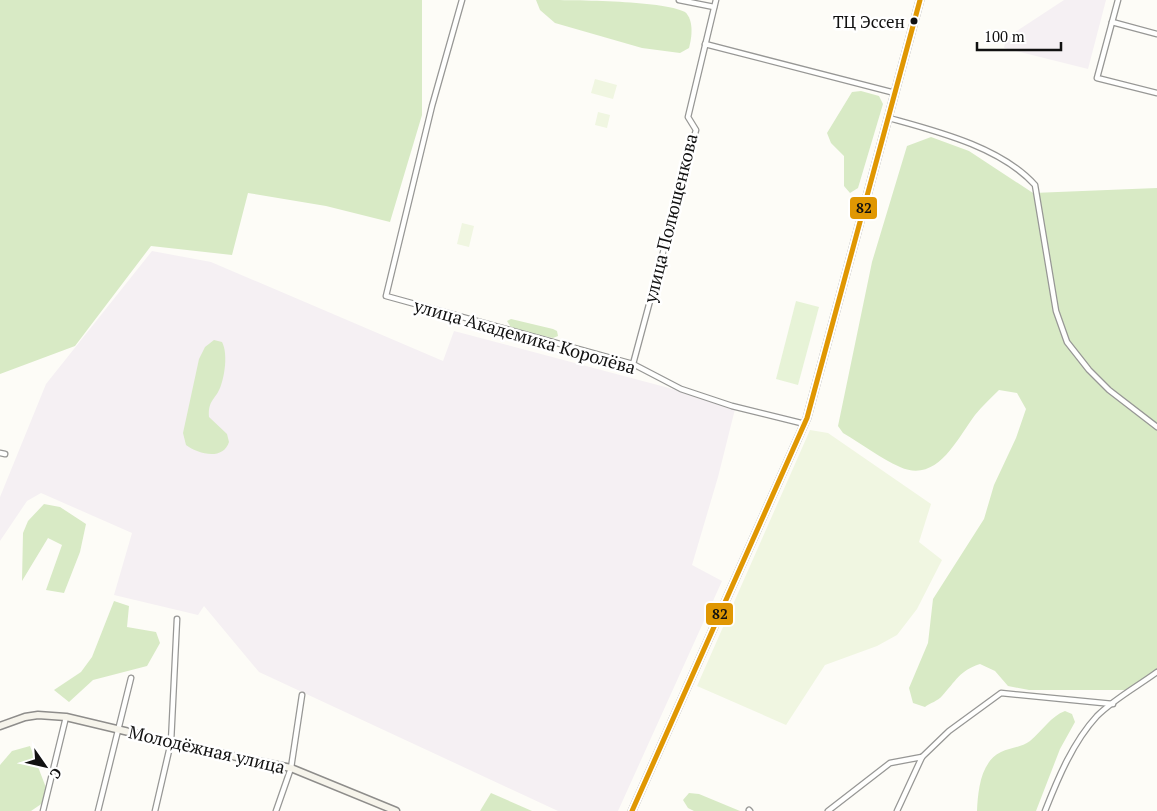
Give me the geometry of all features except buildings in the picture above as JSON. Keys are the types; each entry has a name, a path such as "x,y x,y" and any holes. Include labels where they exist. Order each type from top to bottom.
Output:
{"main road":[{"path":"632,811 804,424 840,302 920,0"},
{"name":"Молодёжная улица","path":"0,726 12,720 38,715 66,716 171,742 291,768 396,811"}],"street":[{"name":"улица Академика Королёва","path":"462,0 432,106 386,296 633,364 681,389 732,406 804,424"},
{"path":"679,0 714,8"},
{"name":"улица Полющенкова","path":"633,364 696,130 688,117 716,0"},
{"path":"1118,0 1097,78 1157,93"},
{"path":"1112,22 1157,34"},
{"path":"705,44 895,94"},
{"path":"889,118 949,135 997,157 1023,173 1035,185 1056,311 1067,342 1089,370 1109,390 1157,427"},
{"path":"155,811 171,742 177,619"},
{"path":"1045,811 1064,766 1086,729 1099,714 1157,672"},
{"path":"98,811 131,678"},
{"path":"897,811 922,757 949,731 1001,693 1113,704"},
{"path":"276,811 291,768 302,695"},
{"path":"43,811 66,716"},
{"path":"828,811 890,762 922,757"}],"shaded area":[{"path":"1064,0 1106,0 1088,69 1004,48 1006,38"},
{"path":"152,251 211,262 443,361 454,331 669,388 735,409 718,477 692,565 722,581 618,811 558,811 259,672 204,606 198,615 114,595 132,533 41,493 27,501 0,541 0,497 46,384"}],"green space":[{"path":"0,0 422,0 422,115 390,222 326,206 248,193 232,255 151,246 75,346 0,374"},
{"path":"536,0 636,3 673,8 685,12 690,19 691,34 689,48 680,53 642,48 555,23 540,10"},
{"path":"595,79 617,85 613,99 591,93"},
{"path":"861,91 879,96 883,104 858,188 850,193 844,186 844,156 831,143 827,133 852,92"},
{"path":"598,112 610,115 607,128 595,125"},
{"path":"931,137 969,151 1033,193 1157,188 1157,669 1132,690 1029,690 1008,686 995,671 980,664 962,673 936,701 925,707 913,703 909,688 928,643 933,599 984,519 994,485 1016,438 1026,409 1017,393 999,390 978,412 945,456 925,469 913,471 885,459 843,433 838,426 872,262 907,146"},
{"path":"462,223 474,226 469,247 457,244"},
{"path":"796,301 819,307 798,385 776,379"},
{"path":"511,319 553,329 557,331 558,336 553,338 512,329 507,321"},
{"path":"214,340 222,342 225,352 225,365 220,388 210,407 209,417 227,434 229,442 221,452 210,454 197,451 186,445 183,433 199,359 205,347"},
{"path":"810,430 828,433 931,504 919,542 942,560 917,609 897,635 877,646 825,665 786,725 697,686"},
{"path":"44,504 60,507 86,524 80,552 64,593 46,590 62,545 48,538 22,581 23,533 28,521"},
{"path":"114,601 129,606 127,627 156,632 160,643 147,666 93,680 69,702 54,690 81,672 92,657"},
{"path":"1065,711 1072,714 1075,722 1060,749 1036,811 977,811 981,778 984,770 994,757 1001,752 1030,741 1051,720"},
{"path":"30,746 50,798 31,811 0,811 0,765 12,751"},
{"path":"491,793 532,811 480,811"},
{"path":"689,793 699,794 740,811 694,811 688,808 683,800"}],"transit line":[{"name":"82","path":"632,811 807,418 920,0"}],"place":[{"name":"ТЦ Эссен","path":"914,21"}]}
